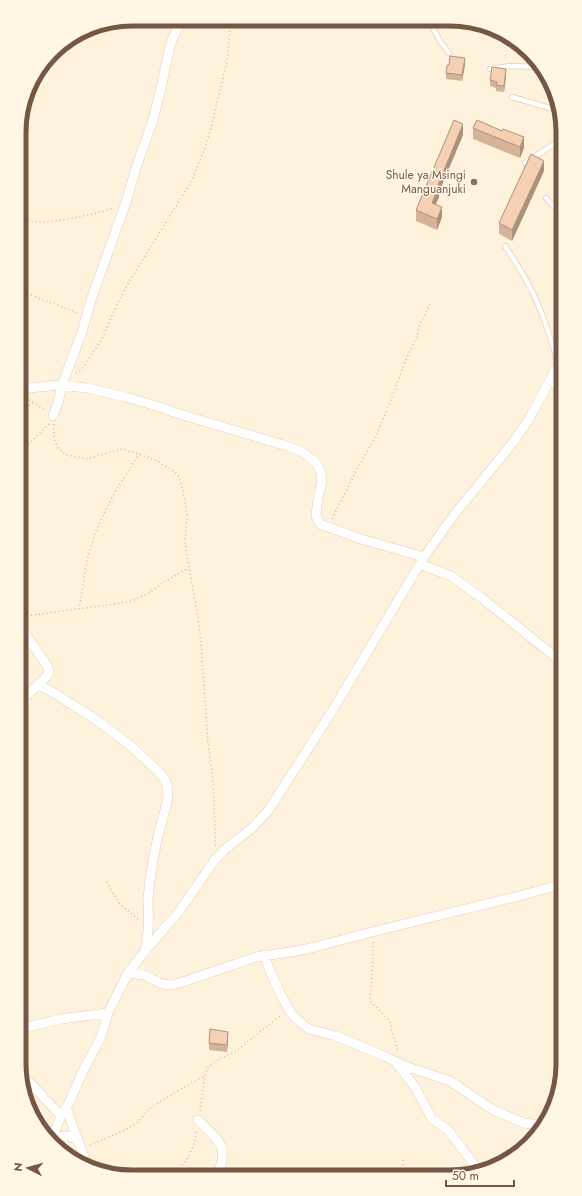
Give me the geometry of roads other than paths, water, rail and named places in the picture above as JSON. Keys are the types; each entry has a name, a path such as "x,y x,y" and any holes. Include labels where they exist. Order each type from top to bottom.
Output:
{"street":[{"path":"53,416 157,108 169,50 179,26"},
{"path":"53,1135 63,1112 101,1037 108,1013 128,973 178,913 214,861 224,850 254,827 268,811 331,714 422,560 457,511 512,444 529,419 556,369"},
{"path":"552,377 556,384"},
{"path":"26,392 63,383 87,388 126,397 287,446 304,453 316,463 321,472 322,482 316,516 320,524 361,540 422,560 451,576 483,599 556,657"},
{"path":"26,635 48,667 49,673 26,696"},
{"path":"38,685 49,689 104,725 126,742 156,770 167,784 167,802 151,869 148,899 148,929 145,951"},
{"path":"128,973 144,975 162,984 170,985 256,957 315,947 556,886"},
{"path":"264,955 277,987 291,1013 309,1029 336,1036 414,1070 450,1081 493,1110 524,1123 537,1124"},
{"path":"26,1027 61,1019 108,1013"},
{"path":"398,1063 415,1087 432,1119 448,1130 475,1167"},
{"path":"27,1079 63,1112 85,1159"},
{"path":"198,1120 219,1141 223,1148 220,1170"},
{"path":"56,1138 70,1136 80,1146"}],"lane":[{"path":"432,26 449,53"},
{"path":"490,69 511,66 534,67"},
{"path":"512,97 553,109"},
{"path":"525,163 556,143"},
{"path":"546,198 556,209"},
{"path":"505,246 533,293 556,348"}],"place":[{"name":"Shule ya Msingi Manguanjuki","path":"474,182"}]}
